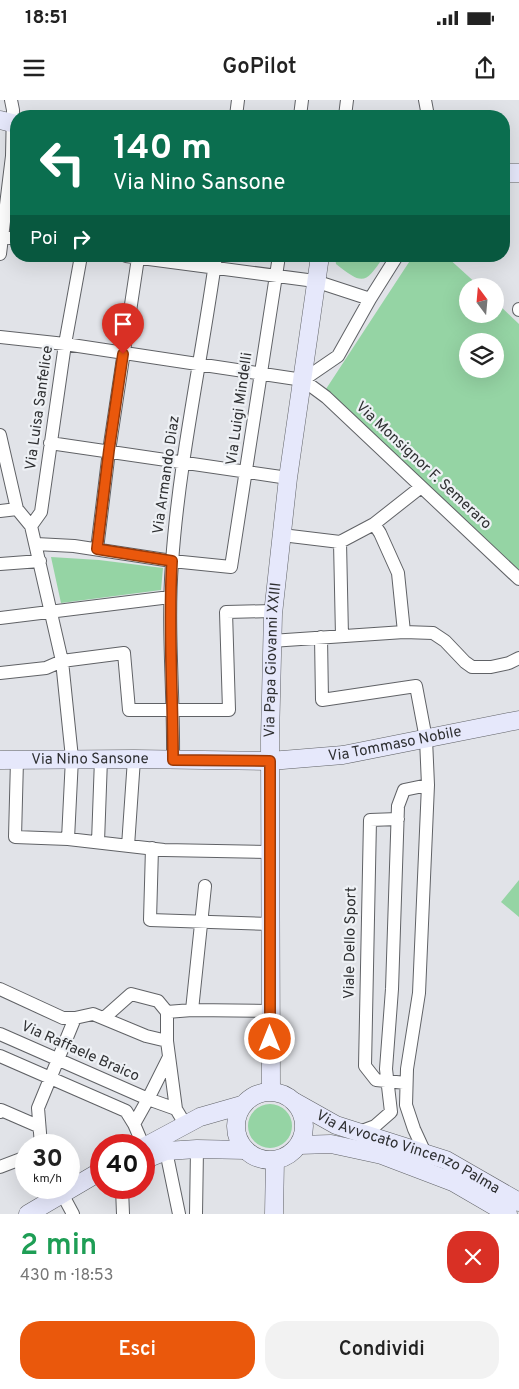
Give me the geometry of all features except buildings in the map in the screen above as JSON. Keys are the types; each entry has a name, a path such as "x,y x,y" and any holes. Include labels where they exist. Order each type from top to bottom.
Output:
{"street":[{"path":"0,254 9,157 10,122"},
{"name":"Via Luisa Sanfelice","path":"31,526 42,512 65,344 80,262"},
{"path":"97,549 123,354 132,262"},
{"path":"216,262 276,276 315,281 370,299"},
{"name":"Via Armando Diaz","path":"173,760 170,597 172,561 184,462 216,262"},
{"name":"Via Luigi Mindelli","path":"172,561 231,567 278,262"},
{"name":"Via Papa Giovanni XXIII","path":"271,1091 271,641 288,478 319,262"},
{"path":"0,337 65,344 303,380 338,356 393,262"},
{"name":"Via Monsignor F. Semeraro","path":"303,380 326,397 519,578"},
{"path":"0,435 17,509 31,526 36,544 62,661 72,758 68,839"},
{"path":"50,443 109,450 288,478"},
{"path":"282,535 340,542 374,524 421,486"},
{"path":"0,511 17,509"},
{"path":"374,524 398,573 404,632"},
{"path":"340,542 342,636"},
{"path":"36,544 97,549 172,561"},
{"path":"0,564 40,561"},
{"path":"0,618 170,597"},
{"path":"0,673 46,668 62,661 124,653 129,710 229,710 226,612 273,611"},
{"path":"271,641 404,632 433,633 445,641 472,667 490,668 519,658"},
{"path":"321,637 322,700 416,686 426,739 428,785 419,993 407,1068 406,1105 425,1153"},
{"name":"Via Tommaso Nobile","path":"270,761 343,755 519,720"},
{"path":"127,845 134,758"},
{"name":"Via Nino Sansone","path":"8,760 134,758 270,761"},
{"path":"98,842 101,759"},
{"path":"8,760 15,837 68,839 152,848 270,852"},
{"path":"358,1132 375,1126 390,1112 386,1069 392,980 398,806 404,790 428,785"},
{"name":"Viale Dello Sport","path":"398,819 370,820 365,1066 376,1080 406,1083"},
{"path":"152,848 150,920 270,924"},
{"path":"192,1010 205,886"},
{"path":"0,989 62,1018 75,1018 93,1014 146,1036 167,1041"},
{"path":"104,1018 131,994 158,1002 167,1012 169,1057 181,1116"},
{"path":"167,1012 192,1010 270,1011"},
{"path":"39,1134 38,1108 56,1060 75,1018"},
{"name":"Via Raffaele Braico","path":"0,1034 148,1099 181,1116"},
{"path":"0,1056 126,1110 139,1134"},
{"path":"134,1124 169,1057"},
{"path":"271,1091 288,1096 295,1102 303,1115 305,1123 299,1145 292,1152 275,1160 264,1160 254,1157 240,1143 236,1134 237,1114 242,1105 250,1098 260,1093 271,1091"},
{"name":"Via Avvocato Vincenzo Palma","path":"295,1102 336,1125 446,1160 519,1202"},
{"path":"155,1137 181,1116 200,1117 242,1105"},
{"path":"0,1112 1,1110 38,1126"},
{"name":"Via Avvocato Vincenzo Palma","path":"299,1145 331,1144 382,1155 453,1182 508,1214"},
{"path":"155,1156 166,1151 196,1148 246,1150"},
{"path":"196,1148 196,1214"},
{"path":"166,1151 180,1214"},
{"path":"274,1214 275,1160"},
{"path":"0,1167 15,1161"},
{"path":"49,1214 90,1181"},
{"path":"28,1214 66,1200 90,1188"},
{"path":"122,1199 123,1214"}],"green space":[{"path":"336,262 380,262 368,277 363,279 352,276"},
{"path":"409,262 453,262 470,278 459,278 459,323 504,323 504,310 519,324 519,570 326,389"},
{"path":"51,557 99,560 163,568 161,590 61,603"},
{"path":"519,880 519,917 501,902"},
{"path":"270,1104 282,1108 288,1114 292,1126 288,1138 282,1144 270,1148 258,1144 252,1138 248,1126 252,1114 258,1108"}],"route":[{"path":"123,354 97,549 172,561 170,597 173,760 270,761 270,1039"}]}
